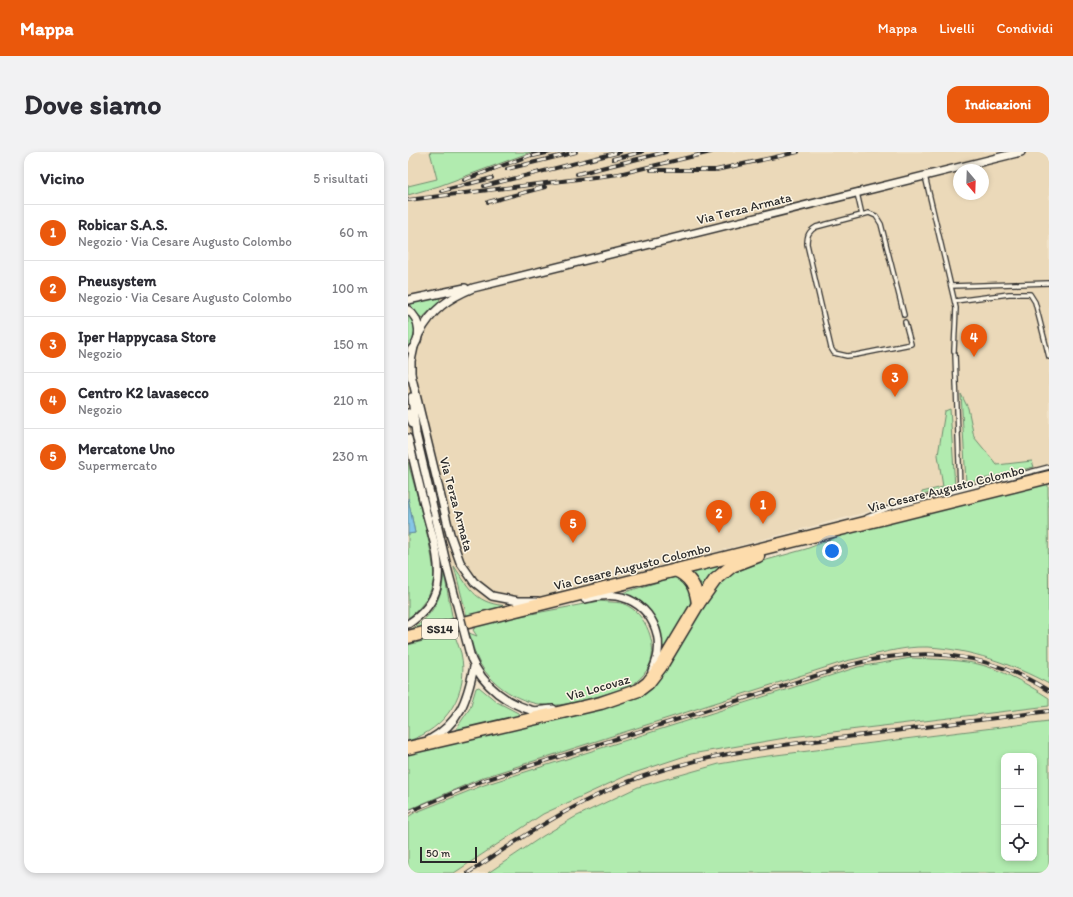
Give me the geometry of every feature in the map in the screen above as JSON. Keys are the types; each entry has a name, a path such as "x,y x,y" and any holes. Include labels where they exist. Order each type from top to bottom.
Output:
{"main road":[{"name":"Via Cesare Augusto Colombo","path":"408,637 803,537 1049,477"},
{"name":"Via Locovaz","path":"413,747 552,715 622,697 639,690 648,683 660,666 698,604 715,580 732,566 803,537"},
{"path":"675,570 691,580 697,593 698,604"}],"street":[{"name":"Via Terza Armata","path":"416,434 411,374 414,347 419,334 428,317 447,301 473,288 1021,152"},
{"name":"Via Terza Armata","path":"408,300 463,288 473,288"},
{"path":"408,310 416,318 419,334"},
{"name":"Via Terza Armata","path":"408,353 414,347"},
{"name":"Via Terza Armata","path":"411,374 450,534 460,562 474,582 492,596 518,601 549,601"},
{"name":"Via Terza Armata","path":"408,413 416,434 448,570 474,667 499,695 510,702 533,711 552,715"},
{"path":"408,438 434,541 439,572 437,588 431,602 421,615 408,624"},
{"name":"Via Locovaz","path":"533,711 556,709 632,689 644,680 652,671 658,653 659,640 652,620 646,612 636,604 616,596 605,595 562,603 534,605"},
{"path":"413,747 440,732 456,718 467,696 474,667"}],"lane":[{"path":"925,176 955,301 957,321 954,337 960,489"},
{"path":"857,192 862,215"},
{"path":"904,315 881,224 876,216 869,213 816,227 810,231 807,237 831,348 834,353 847,356 911,344 905,322"},
{"path":"951,286 1049,283"},
{"path":"955,301 1009,294 1030,294 1035,302 1049,357"},
{"path":"853,526 870,515 889,508 1049,467"}],"shaded area":[{"path":"408,152 430,152 437,179 408,186"},
{"path":"531,152 1049,152 1049,464 509,606 493,605 480,599 469,588 454,567 467,617 453,621 443,576 443,585 431,611 421,624 408,631 408,618 418,610 428,596 433,582 433,564 408,462 408,195 439,186"},
{"path":"927,647 964,652 1013,666 1049,684 1049,698 1029,685 1001,672 968,662 911,658 858,667 484,785 408,817 408,810 484,777 846,661 893,651"},
{"path":"1049,706 1049,721 811,750 719,764 638,787 575,817 543,836 488,873 454,873 543,814 628,775 691,754 791,737"}],"green space":[{"path":"430,152 531,152 439,186 408,195 408,186 437,179"},
{"path":"437,295 440,298 439,302 421,319 419,319 410,304"},
{"path":"408,315 413,323 415,336 408,348"},
{"path":"961,394 968,408 974,437 997,465 1032,461 1034,467 966,483"},
{"path":"950,409 955,487 922,495 922,492 943,487 938,455 945,411"},
{"path":"408,462 429,542 434,573 433,583 426,598 420,607 408,618 408,534 415,533 408,498"},
{"path":"1045,470 898,508 898,507"},
{"path":"1048,483 1049,684 1020,670 975,654 943,648 907,648 846,661 484,777 408,810 408,754 637,697 719,584 738,568 806,549 847,533"},
{"path":"719,565 719,569 705,586 699,587 690,573 691,571"},
{"path":"454,566 465,583 476,595 498,605 509,606 467,617"},
{"path":"444,573 453,621 408,631 423,621 434,607 441,591"},
{"path":"681,577 691,593 690,607 667,648 662,646 658,627 651,613 639,602 622,593 671,578"},
{"path":"600,601 621,603 629,606 642,618 650,635 652,653 649,666 640,678 624,689 566,704 546,705 535,703 512,695 502,688 485,672 477,659 469,633 477,636 473,630 478,624"},
{"path":"454,633 461,653 463,668 462,682 458,695 452,708 434,728 408,741 408,645"},
{"path":"911,658 960,661 989,667 1030,686 1049,698 1049,706 791,737 691,754 628,775 543,814 454,873 408,873 408,817 414,813 484,785 858,667"},
{"path":"479,687 497,702 520,714 520,717 454,732 470,708 476,688"},
{"path":"1049,721 1049,873 488,873 543,836 575,817 638,787 719,764 760,757"}],"water":[{"path":"408,498 415,533 408,534"}],"railway":[{"path":"464,180 539,152"},
{"path":"533,156 551,152"},
{"path":"507,169 576,152"},
{"path":"484,186 620,152"},
{"path":"613,159 642,152"},
{"path":"577,174 666,152"},
{"path":"408,200 619,174 711,152"},
{"path":"651,170 716,170 798,152"},
{"path":"441,191 492,178"},
{"path":"488,202 545,187"},
{"path":"408,812 482,781 850,665 876,659 902,655 928,654 977,660 1001,667 1049,691"},
{"path":"468,873 524,836 582,803 622,784 677,766 762,748 1049,711"}],"place":[{"name":"Centro K2 lavasecco","path":"974,357"},
{"name":"Iper Happycasa Store","path":"895,397"},
{"name":"Robicar S.A.S.","path":"763,524"},
{"name":"Pneusystem","path":"719,533"},
{"name":"Mercatone Uno","path":"573,543"}]}
